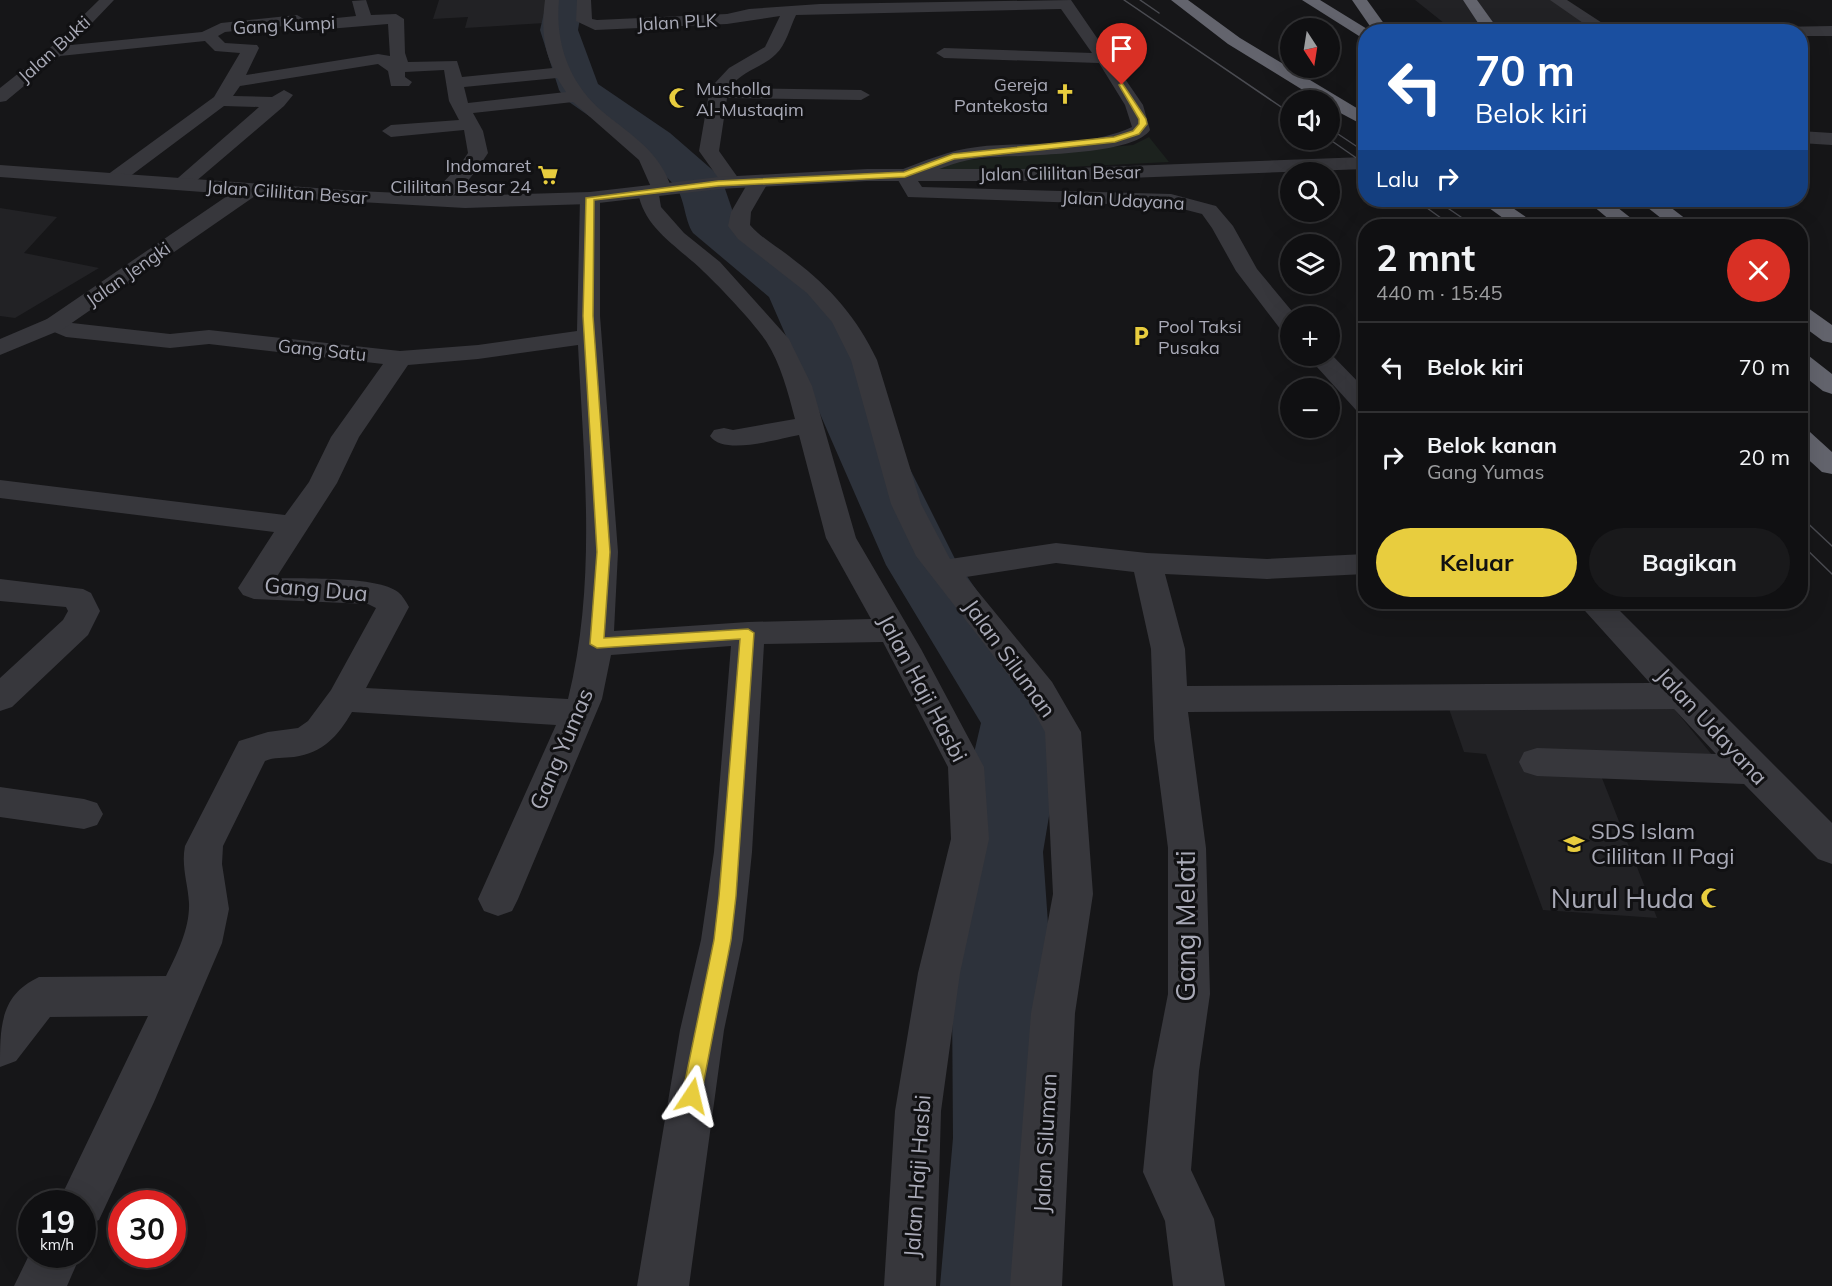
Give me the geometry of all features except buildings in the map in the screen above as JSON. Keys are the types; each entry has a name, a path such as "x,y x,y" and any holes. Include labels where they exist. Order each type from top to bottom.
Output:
{"highway":[{"path":"1178,0 1234,41 1358,117"},
{"path":"1310,0 1358,29"},
{"path":"1359,0 1377,24"},
{"path":"1470,0 1486,24"},
{"path":"1499,207 1517,219"},
{"path":"1605,207 1621,219"},
{"path":"1658,207 1674,219"},
{"path":"1808,319 1832,336"},
{"path":"1808,367 1832,386"},
{"path":"1808,445 1832,466"}],"street":[{"name":"Jalan Bukti","path":"0,97 55,52 107,0"},
{"path":"357,0 362,4 364,20"},
{"path":"552,0 554,27"},
{"path":"584,0 586,25"},
{"path":"1557,0 1595,24"},
{"path":"905,175 953,156 1092,144 1141,130 1143,119 1104,58 1064,2"},
{"name":"Jalan PLK","path":"554,27 727,20 749,14 790,11 1064,2"},
{"path":"736,182 709,151 718,93 735,72 760,59 772,49 790,11"},
{"name":"Gang Kumpi","path":"55,52 206,36 221,28 276,22 297,20 304,26 396,19 397,53 403,68 449,63 454,80"},
{"name":"Jalan Haji Hasbi","path":"554,27 563,72 576,96 594,115 649,157 660,176 661,191 651,208 676,238 712,267 777,339 800,386 841,538 966,767 970,839 939,973 918,1111 910,1286"},
{"path":"1808,31 1832,31"},
{"name":"Gang Kumpi","path":"114,179 220,101 234,82 251,48 221,48 206,36"},
{"path":"944,53 1104,58"},
{"path":"234,82 368,60 387,60 396,70 397,82 563,72"},
{"path":"181,184 278,102 299,80 303,72"},
{"path":"436,200 468,169 478,153 454,80"},
{"path":"718,93 861,95"},
{"path":"391,131 576,96"},
{"path":"220,101 278,102"},
{"path":"1808,138 1832,139"},
{"name":"Jalan Cililitan Besar","path":"0,171 436,200 590,198 736,182 905,175 1072,174 1358,163"},
{"name":"Jalan Udayana","path":"905,175 915,193 1170,200 1194,204 1209,210 1219,222 1248,271 1280,312"},
{"name":"Jalan Siluman","path":"736,182 741,212 739,226 746,234 808,280 840,313 855,338 906,504 931,556 1040,691 1063,732 1073,894 1053,1013 1036,1286"},
{"name":"Jalan Jengki","path":"0,348 55,324 251,189"},
{"name":"Gang Yumas","path":"498,899 578,713 590,679 597,644 603,552 597,487 590,336 590,198"},
{"name":"Gang Satu","path":"55,324 66,330 170,341 193,336 208,337 400,358 477,352 590,336"},
{"path":"0,489 292,525 322,483 345,436 400,358"},
{"path":"1329,366 1358,397"},
{"path":"724,436 730,440 809,425"},
{"name":"Gang Dua","path":"292,525 254,588 372,593 386,599 393,607 343,699"},
{"path":"943,570 1056,553 1147,563 1267,569 1358,564"},
{"name":"Gang Melati","path":"1147,563 1168,649 1173,749 1187,848 1189,994 1176,1071 1167,1172 1190,1219 1199,1286"},
{"path":"0,590 72,597 80,601 84,611 76,627 0,698"},
{"name":"Jalan Udayana","path":"1600,609 1753,770 1832,848"},
{"path":"597,644 748,633 893,630"},
{"path":"663,1286 702,1030 722,940 733,852 748,633"},
{"path":"1170,699 1684,696"},
{"path":"88,1190 179,996 208,918 209,893 202,857 204,846 252,751 269,744 298,741 316,735 343,699 578,713"},
{"path":"1537,762 1753,770"},
{"path":"0,802 84,814"},
{"path":"0,1046 39,997 179,996"},
{"path":"40,1286 49,1268"}],"shaded area":[{"path":"439,0 548,0 545,23 465,28 468,17 433,19"},
{"path":"1415,0 1561,0 1603,24 1445,24"},
{"path":"1149,137 1169,162 923,174 958,161 1133,145"},
{"path":"0,208 57,217 24,253 99,268 15,318 0,316"},
{"name":"SDS Islam Cililitan II Pagi","path":"1447,703 1671,705 1731,778 1600,773 1657,918 1543,910 1486,754 1464,752"}],"waterway":[{"path":"565,0 559,30 580,90 654,142 699,183 711,222 793,289 922,565 1023,721 997,852 1008,1138 1000,1286"}],"tram line":[{"path":"1124,0 1280,106"},
{"path":"1140,0 1159,13"},
{"path":"1340,135 1358,147"},
{"path":"1340,147 1358,159"},
{"path":"1426,207 1442,219"},
{"path":"1446,207 1464,219"},
{"path":"1808,524 1832,546"},
{"path":"1808,551 1832,574"}],"place":[{"name":"Gereja Pantekosta","path":"1065,94"},
{"name":"Musholla Al-Mustaqim","path":"679,98"},
{"name":"Indomaret Cililitan Besar 24","path":"548,175"},
{"name":"Pool Taksi Pusaka","path":"1141,336"},
{"name":"SDS Islam Cililitan II Pagi","path":"1574,844"},
{"name":"Nurul Huda","path":"1711,898"}],"route":[{"path":"692,1096 702,1030 722,940 728,896 748,633 597,644 603,552 597,487 588,316 590,198 759,180 905,175 953,156 1115,140 1136,133 1141,130 1143,124 1143,119 1122,85"}]}
